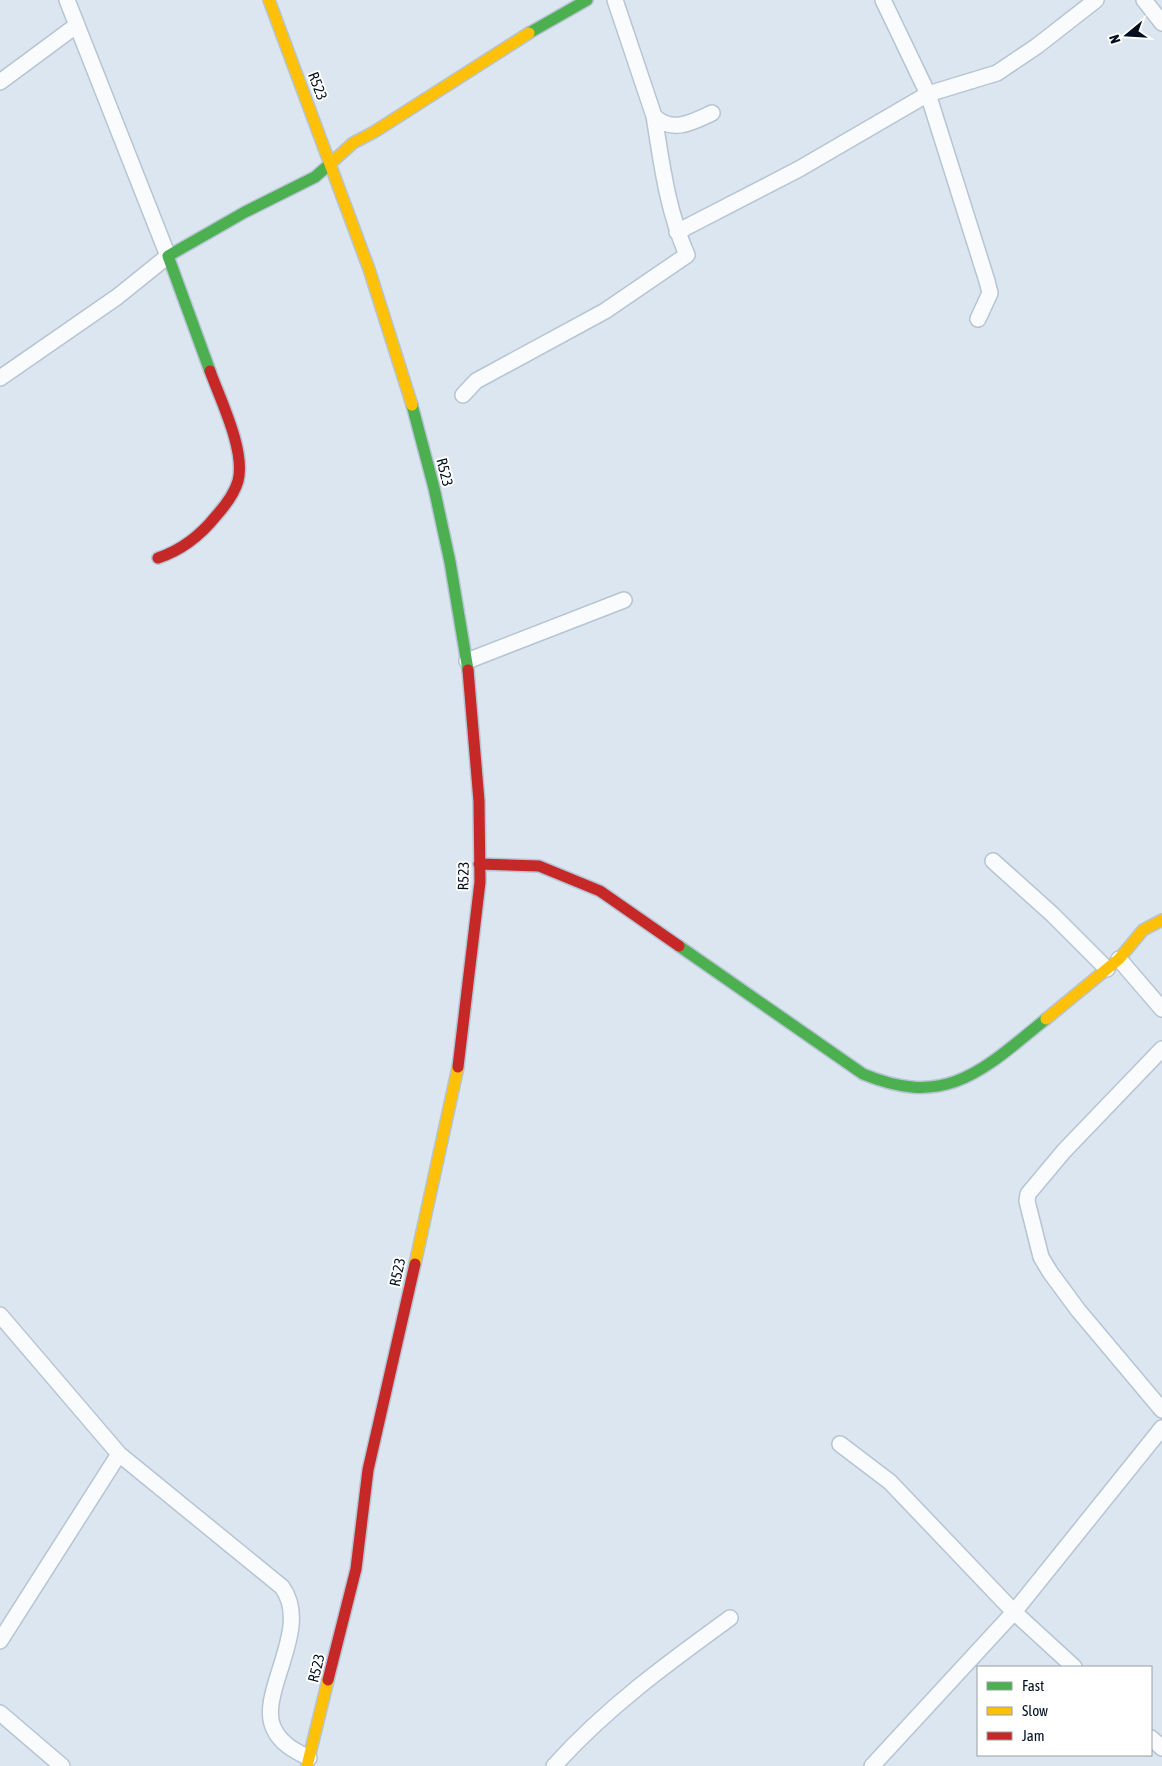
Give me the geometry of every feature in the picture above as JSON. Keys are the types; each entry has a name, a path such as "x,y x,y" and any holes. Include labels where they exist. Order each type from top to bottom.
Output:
{"main road":[{"name":"R523","path":"269,0 369,269 417,422 450,562 467,661 479,801 480,882 456,1082 368,1470 356,1569 308,1762"},
{"path":"158,558 178,551 206,529 230,499 238,481 240,464 231,430 168,256 245,212 314,177 353,143 374,132 526,35 587,0"},
{"path":"479,864 538,866 600,891 863,1074 878,1081 906,1087 926,1088 949,1084 970,1075 1024,1036 1119,959 1143,930 1162,920"}],"street":[{"path":"0,378 117,297 168,256 67,0"},
{"path":"464,395 476,381 605,310 687,255 677,232 666,197 654,116 615,0"},
{"path":"883,0 928,94 990,293 978,320"},
{"path":"677,232 791,173 928,94 997,72 1037,46 1096,0"},
{"path":"1144,0 1162,23"},
{"path":"0,82 77,25"},
{"path":"654,116 661,123 672,126 690,123 712,113"},
{"path":"467,661 624,600"},
{"path":"993,861 1052,914 1107,969"},
{"path":"1119,959 1162,1009"},
{"path":"1162,1049 1064,1151 1028,1194 1027,1201 1041,1258 1050,1272 1078,1310 1162,1410"},
{"path":"0,1315 118,1454 282,1587 288,1596 292,1608 292,1624 271,1706 272,1727 291,1749 308,1762"},
{"path":"872,1766 1014,1612 1162,1428"},
{"path":"840,1444 890,1482 1014,1612 1073,1666"},
{"path":"0,1641 118,1454"},
{"path":"554,1766 597,1722 642,1682 730,1618"},
{"path":"0,1713 62,1766"},
{"path":"1152,1739 1162,1748"}],"traffic: fast":[{"path":"529,33 587,0"},
{"path":"210,371 168,256 245,212 315,177 331,163"},
{"path":"412,405 434,488 450,562 468,670"},
{"path":"679,946 863,1074 892,1084 918,1087 941,1085 962,1079 983,1068 1003,1054 1046,1019"}],"traffic: slow":[{"path":"269,0 369,269 412,405"},
{"path":"331,163 353,143 374,132 529,33"},
{"path":"1046,1019 1119,959 1143,930 1162,920"},
{"path":"415,1264 458,1067"},
{"path":"307,1766 328,1680"}],"traffic: jam":[{"path":"158,558 190,542 204,530 229,500 238,481 240,469 235,440 210,371"},
{"path":"458,1067 480,882 479,801 468,670"},
{"path":"479,864 539,866 600,891 679,946"},
{"path":"328,1680 356,1569 368,1470 415,1264"}]}
